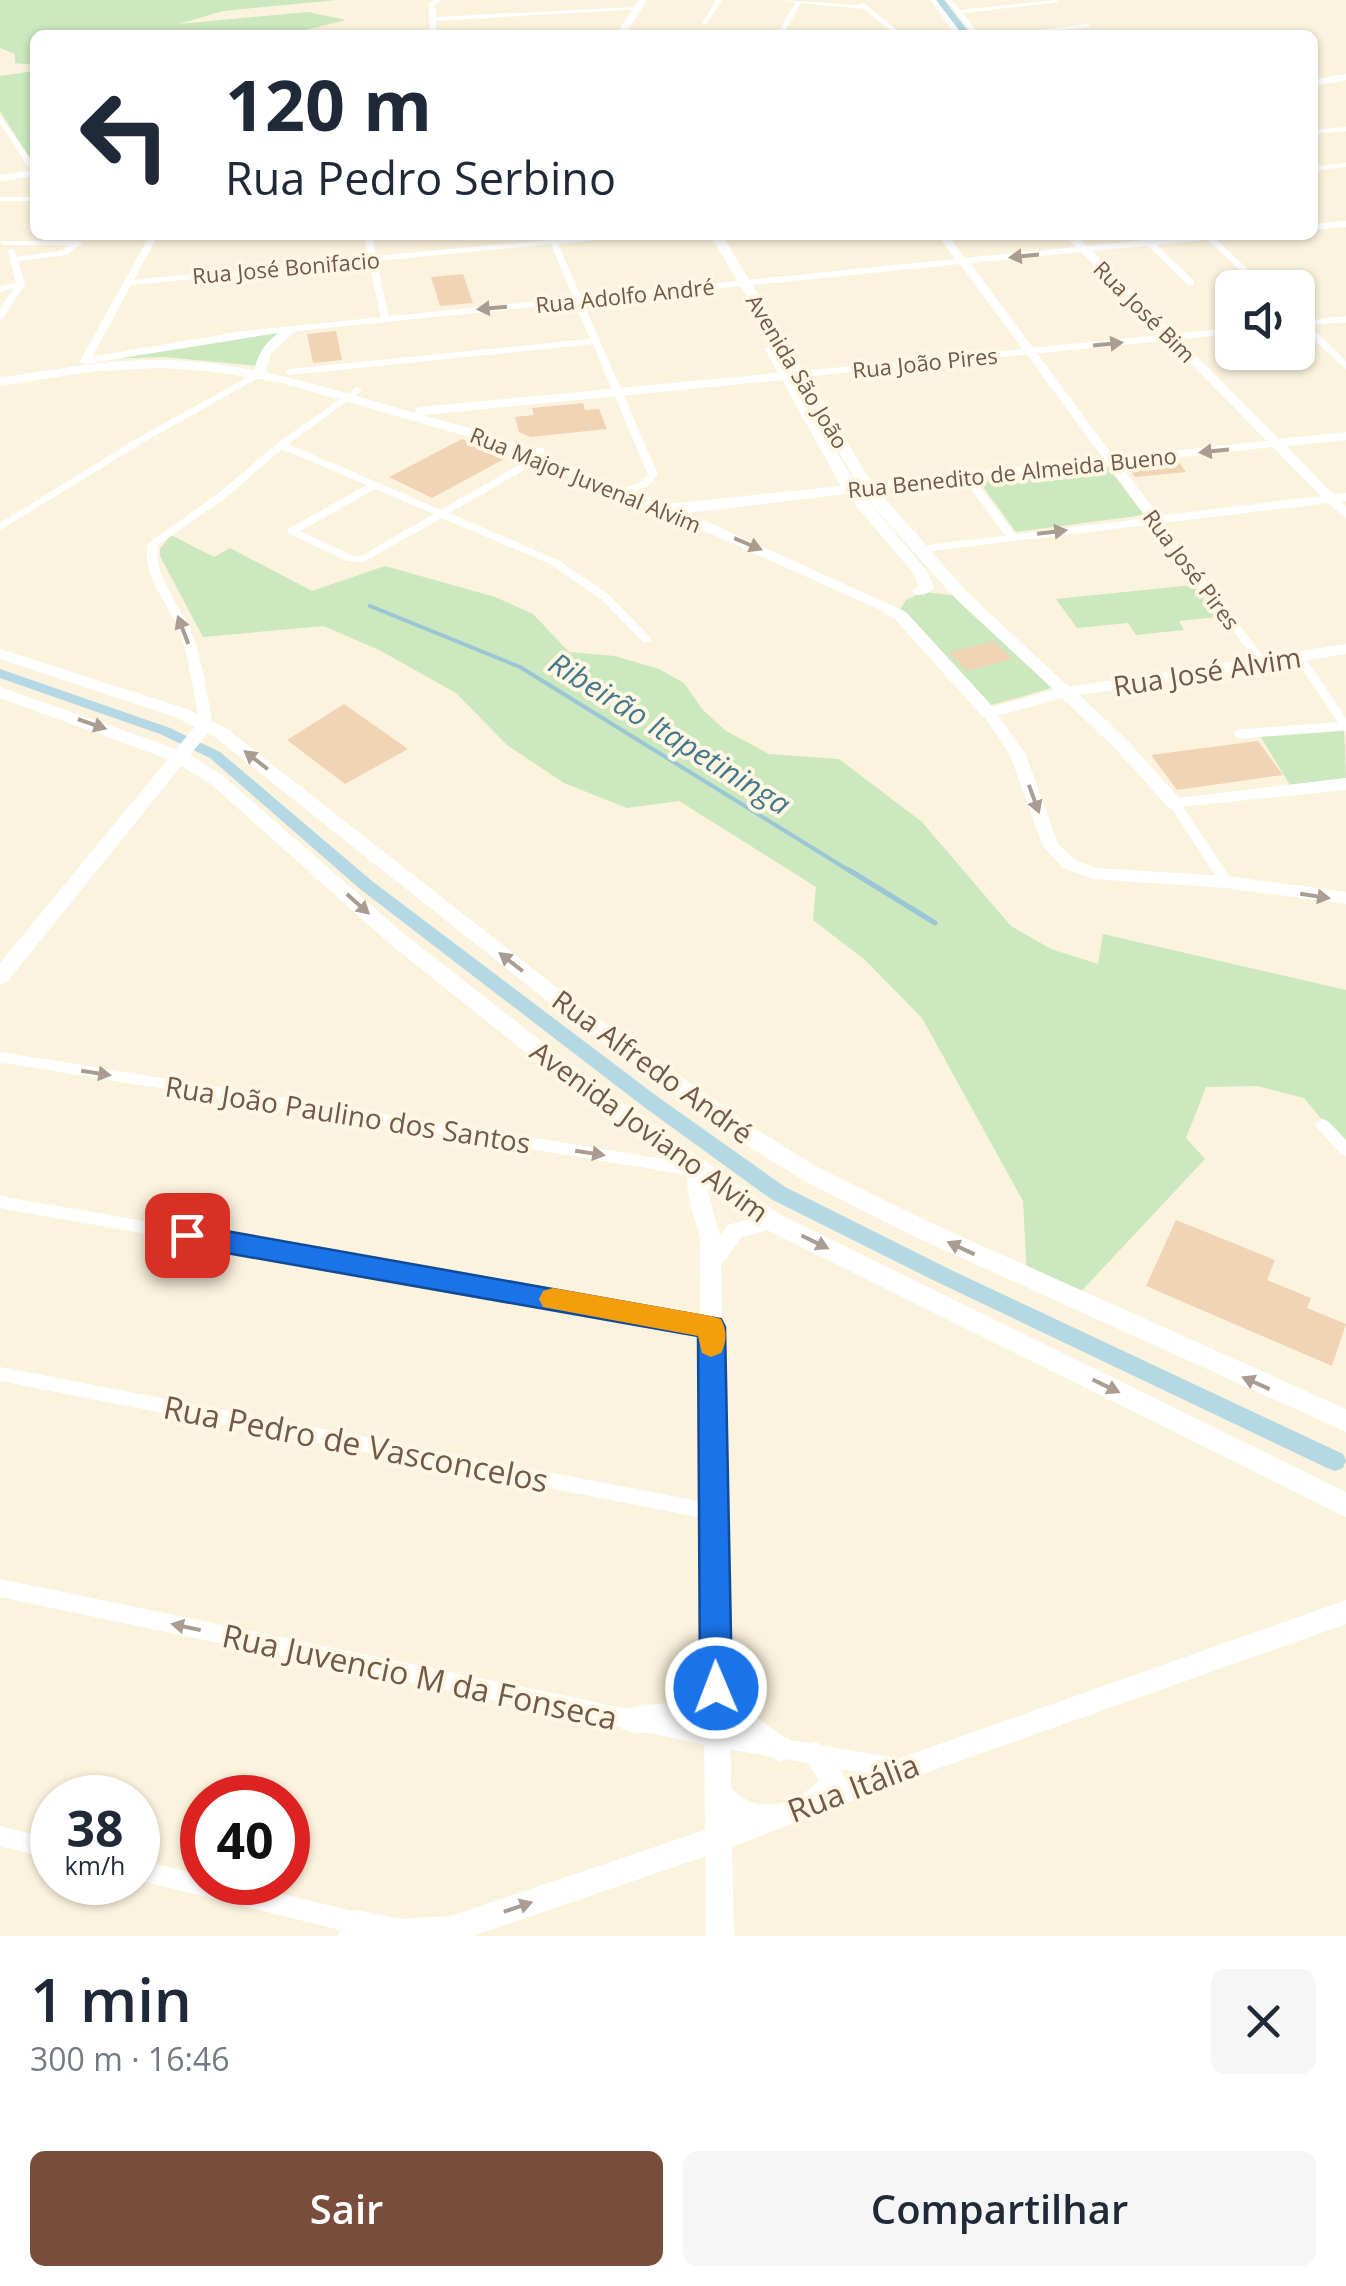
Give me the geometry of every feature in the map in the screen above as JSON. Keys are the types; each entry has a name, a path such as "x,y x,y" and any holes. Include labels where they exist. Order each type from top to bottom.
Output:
{"main road":[{"path":"613,30 630,6 643,0"},
{"path":"622,30 630,6"},
{"path":"1318,79 1346,74"},
{"path":"0,180 30,175"},
{"name":"Avenida São João","path":"708,240 760,318 859,488 921,573 926,587 920,591"},
{"name":"Avenida São João","path":"718,240 739,284"},
{"path":"0,375 85,361 163,358 260,371"},
{"path":"0,382 59,371 127,365 260,371"},
{"name":"Rua Major Juvenal Alvim","path":"260,371 290,372 538,455"},
{"name":"Rua Major Juvenal Alvim","path":"260,371 429,411 678,509"},
{"name":"Rua João Pires","path":"407,412 794,375"},
{"name":"Avenida São João","path":"859,488 961,595 1120,743 1175,804"},
{"name":"Rua Benedito de Almeida Bueno","path":"678,509 859,488"},
{"name":"Rua Major Juvenal Alvim","path":"626,490 900,615"},
{"path":"693,521 692,512 704,507"},
{"path":"961,595 920,591 904,599 899,606 900,615 989,713"},
{"name":"Rua José Alvim","path":"989,713 1067,692 1346,648"},
{"name":"Rua Alfredo André","path":"0,654 203,728 576,1013 811,1174 939,1238 1346,1421"},
{"name":"Avenida Joviano Alvim","path":"0,692 155,747 217,780 397,938 697,1170 771,1221 1346,1505"},
{"path":"0,977 8,959 203,728"},
{"path":"1175,804 1346,784"}],"street":[{"path":"433,30 432,4 437,0"},
{"path":"704,23 719,0"},
{"path":"782,0 864,2 895,30"},
{"path":"933,0 956,30"},
{"path":"949,0 974,30"},
{"path":"783,30 799,2"},
{"path":"962,11 1056,2"},
{"path":"432,20 630,6"},
{"path":"1050,30 1088,26"},
{"path":"2,123 30,166"},
{"path":"1318,131 1346,129"},
{"path":"1318,168 1346,166"},
{"path":"0,199 30,199"},
{"path":"1318,226 1346,224"},
{"path":"85,361 151,240"},
{"path":"369,240 386,318"},
{"name":"Rua José Bonifacio","path":"128,282 535,240"},
{"path":"553,240 653,475 650,481 626,490"},
{"name":"Rua José Pires","path":"947,240 1262,662"},
{"name":"Rua José Bim","path":"1075,240 1276,444 1339,498 1346,514"},
{"name":"Rua Adolfo André","path":"85,361 293,328 1175,240"},
{"path":"1212,240 1244,270"},
{"path":"0,316 21,284 16,259 1,242"},
{"path":"1,242 78,243 62,253 16,259"},
{"path":"1150,243 1191,282"},
{"path":"0,289 21,284"},
{"path":"1315,322 1346,319"},
{"path":"0,526 260,371 267,349 293,328"},
{"name":"Rua João Pires","path":"794,375 1215,333"},
{"path":"1315,338 1346,366"},
{"path":"290,372 596,341"},
{"path":"203,728 204,694 184,627 159,582 150,554 159,537 223,496 281,445 355,393"},
{"name":"Rua Benedito de Almeida Bueno","path":"859,488 1346,436"},
{"path":"281,445 554,562 605,598 647,640"},
{"path":"373,486 292,531 357,561 442,515 538,455"},
{"path":"967,477 1012,536"},
{"path":"920,550 1339,498"},
{"path":"1239,734 1346,726 1299,656"},
{"path":"989,713 1018,755 1051,846 1069,864 1094,874 1226,882 1346,898"},
{"path":"1175,804 1226,882"},
{"name":"Rua João Paulino dos Santos","path":"0,1057 697,1170"},
{"path":"1323,1125 1346,1150"},
{"path":"697,1170 696,1185 710,1237 720,1936"},
{"path":"0,1202 711,1327"},
{"path":"710,1262 735,1231 771,1221"},
{"name":"Rua Pedro de Vasconcelos","path":"0,1374 713,1512"},
{"name":"Rua Juvencio M da Fonseca","path":"0,1588 716,1738 900,1769"},
{"name":"Rua Itália","path":"354,1930 451,1930 718,1839 900,1769 1346,1612"},
{"path":"631,1720 681,1716 704,1705 716,1688"},
{"path":"716,1688 730,1713 779,1749"},
{"path":"812,1804 827,1792 832,1780 827,1767 815,1755"},
{"path":"717,1791 727,1806 743,1816 768,1820"},
{"path":"0,1836 30,1844"},
{"path":"160,1876 354,1930"}],"green space":[{"path":"0,0 337,0 223,11 179,24 308,12 346,20 305,30 30,30 30,64 15,63 15,54 0,48"},
{"path":"30,72 30,158 0,111 0,76"},
{"path":"289,330 258,366 165,357 98,359"},
{"path":"1107,466 1144,515 1016,532 978,480"},
{"path":"171,535 214,557 230,548 312,591 385,566 495,597 533,614 569,652 615,656 659,669 684,683 702,709 726,731 769,754 839,759 922,822 1011,926 1051,949 1098,964 1103,934 1346,990 1346,1148 1304,1098 1257,1086 1206,1087 1186,1138 1205,1159 1075,1298 1027,1276 1023,1201 922,1018 865,960 813,920 816,887 679,801 627,808 564,783 507,745 456,693 381,651 324,626 203,637 160,556 160,549"},
{"path":"1193,585 1217,617 1179,621 1184,630 1136,635 1128,623 1077,628 1056,599"},
{"path":"924,592 958,596 1052,688 988,706 900,610 906,600"},
{"path":"1344,729 1346,778 1290,785 1259,734"}],"building":[{"path":"463,274 473,303 440,306 431,277"},
{"path":"336,331 342,360 313,363 307,334"},
{"path":"583,403 585,410 599,409 607,429 530,437 519,432 515,417 534,415 532,408"},
{"path":"462,439 506,458 432,498 389,477"},
{"path":"1178,461 1186,472 1135,477 1128,467"},
{"path":"994,641 1012,659 966,671 949,652"},
{"path":"344,704 408,749 345,784 287,740"},
{"path":"1258,741 1283,775 1177,790 1151,755"},
{"path":"1176,1220 1275,1260 1267,1280 1311,1298 1307,1308 1346,1324 1332,1366 1146,1286"}],"waterway":[{"path":"940,0 963,30"},
{"name":"Ribeirão Itapetininga","path":"370,606 520,667 853,873"},
{"path":"0,673 165,731 215,755 366,885 651,1102 778,1193 1335,1461"},
{"name":"Ribeirão Itapetininga","path":"849,870 935,923"}],"slow traffic":[{"path":"553,1299 711,1327 711,1345"}],"route":[{"path":"187,1235 711,1327 716,1688"}]}
